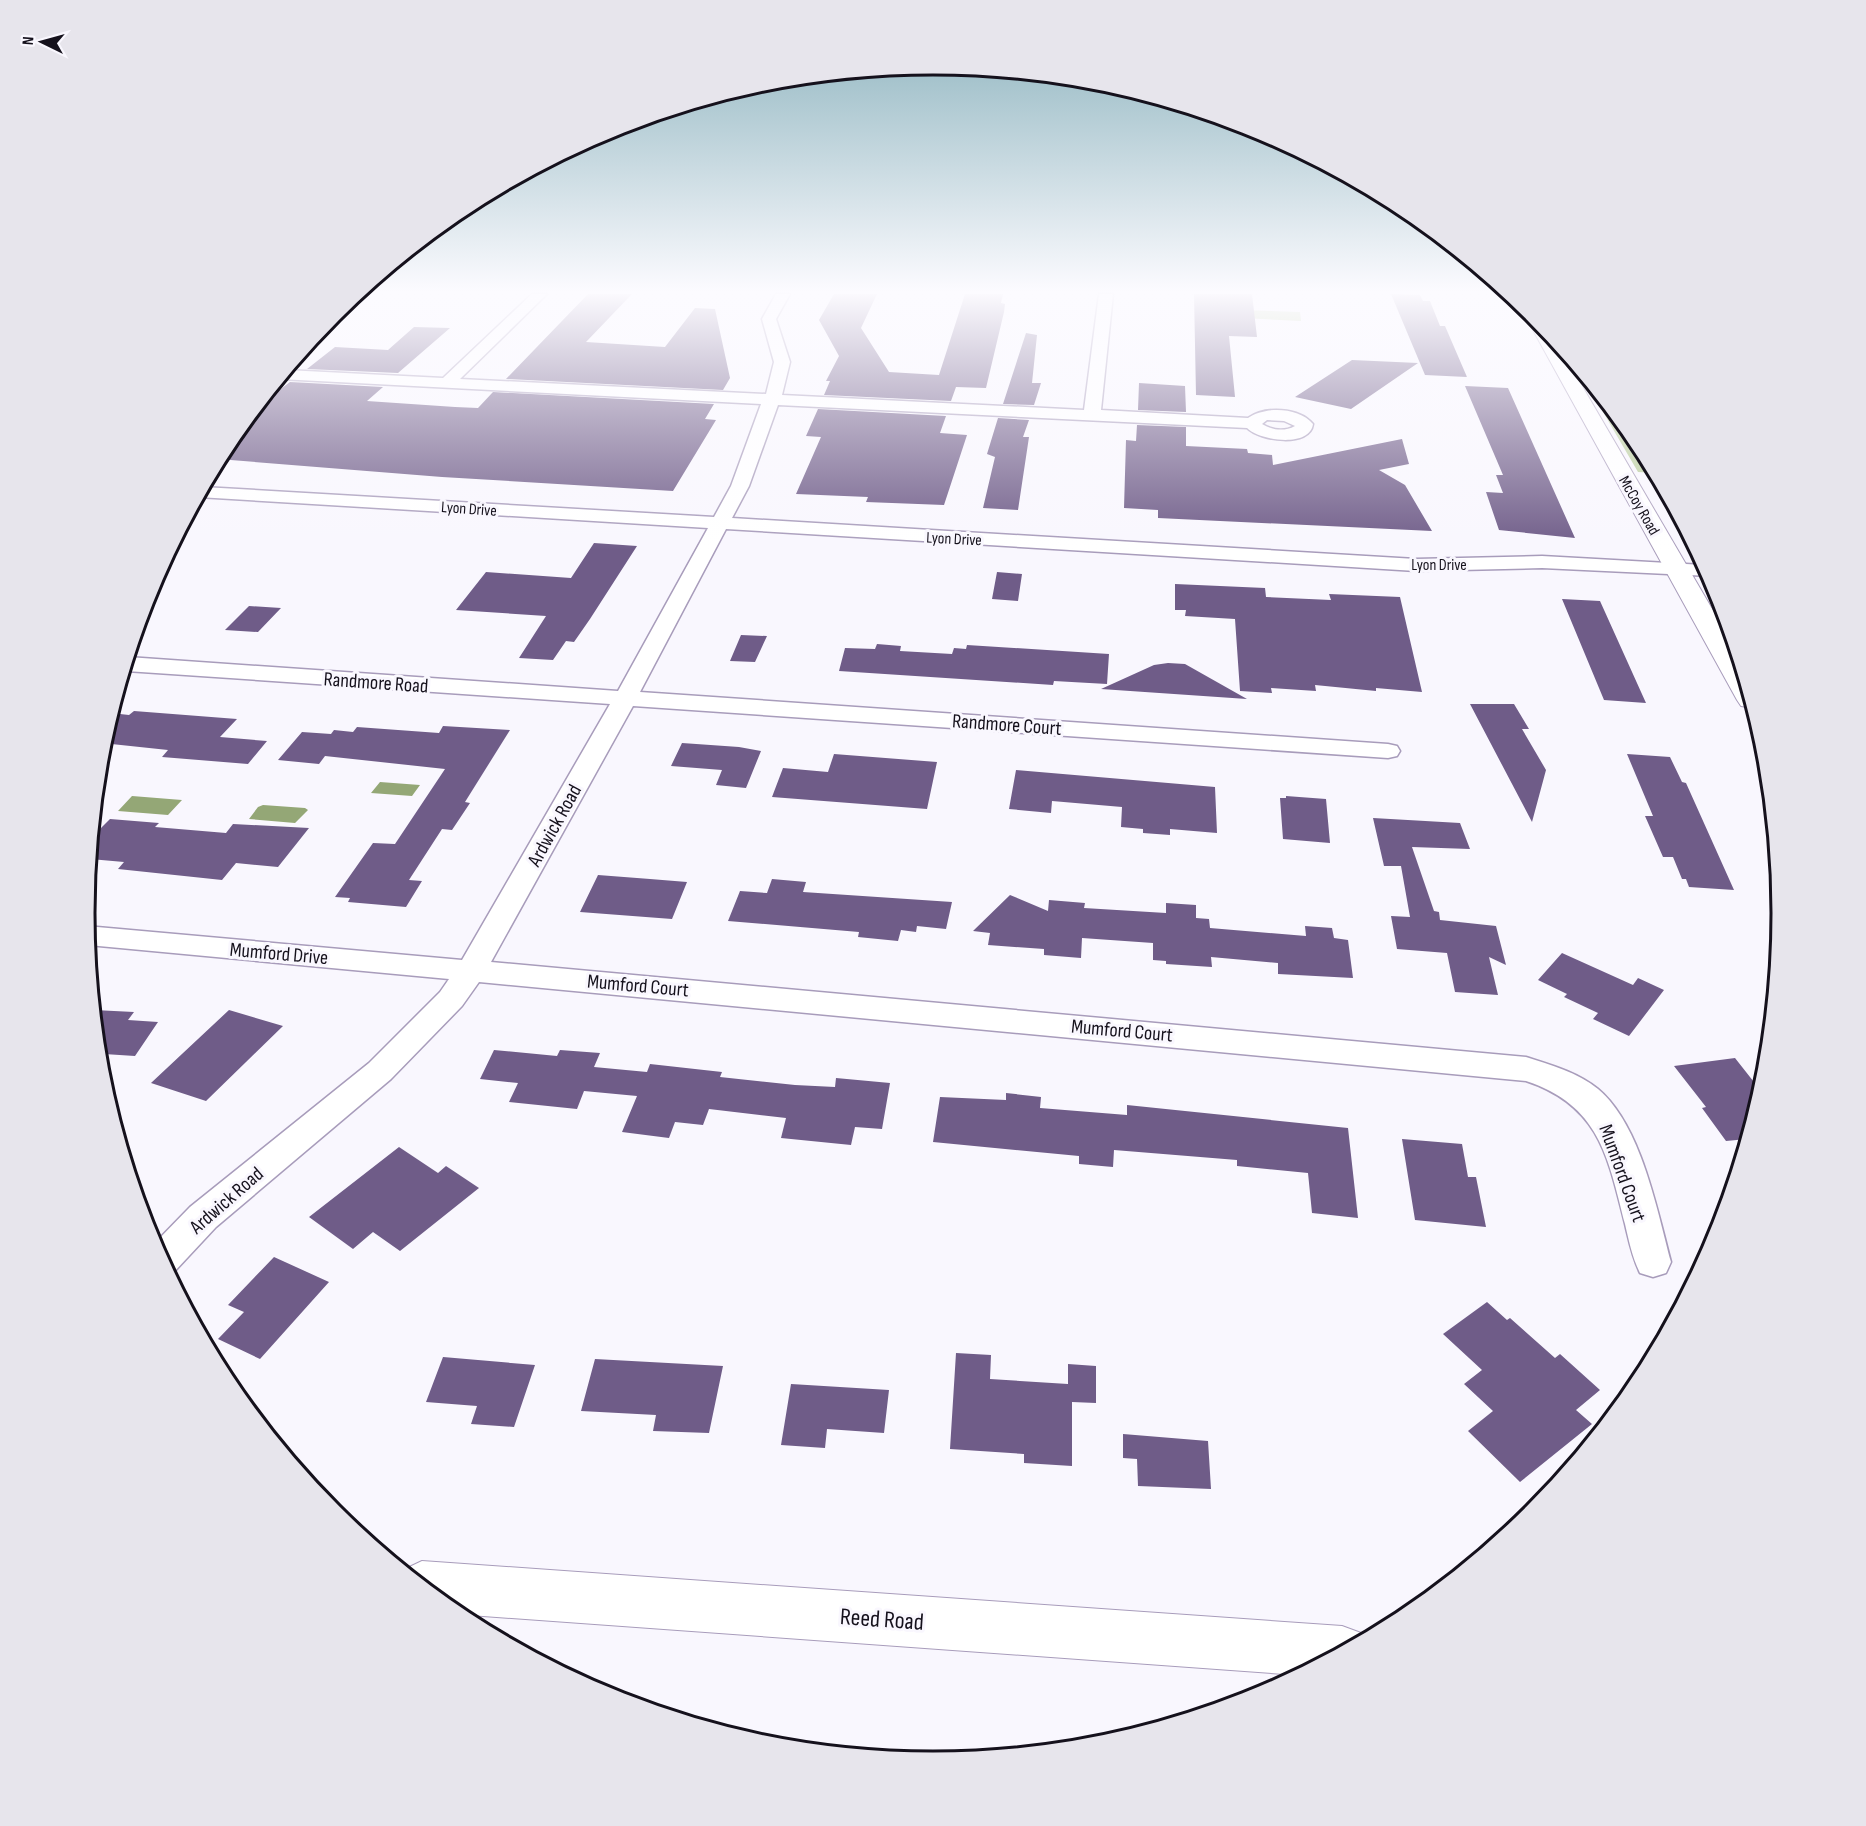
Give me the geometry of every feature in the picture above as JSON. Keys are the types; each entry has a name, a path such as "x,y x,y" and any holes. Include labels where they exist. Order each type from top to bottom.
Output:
{"main road":[{"name":"McCoy Road","path":"1569,379 1735,672"},
{"name":"Reed Road","path":"435,1587 1330,1651"}],"street":[{"path":"369,379 1252,423"},
{"path":"447,383 451,379"},
{"name":"Ardwick Road","path":"168,1254 203,1217 380,1071 451,999 472,969 626,698 721,524 740,486 779,379"},
{"path":"1092,416 1096,379"},
{"name":"Lyon Drive","path":"208,492 1416,565 1542,562 1697,570"},
{"name":"Randmore Road","path":"133,664 626,698"},
{"name":"Randmore Court","path":"626,698 1388,750"},
{"name":"Mumford Drive","path":"96,936 472,969"},
{"name":"Mumford Court","path":"472,969 1526,1069 1552,1077 1575,1089 1594,1105 1606,1123 1638,1208 1653,1263"}],"shaded area":[{"path":"1597,402 1646,472 1638,472"},
{"path":"380,782 420,785 412,796 371,793"},
{"path":"132,796 182,800 168,815 118,811"},
{"path":"263,805 308,810 295,823 249,819 258,807"}],"building":[{"path":"510,379 729,379 723,390"},
{"path":"988,379 986,388 956,387 951,401 824,395 830,381 826,381"},
{"path":"1011,379 1032,379 1032,383 1041,383 1034,405 1003,404"},
{"path":"1196,379 1233,379 1235,397 1196,395"},
{"path":"1322,379 1394,379 1351,409 1295,397"},
{"path":"290,382 383,387 367,401 478,408 493,392 714,404 705,419 716,420 673,491 442,477 228,460 277,392"},
{"path":"1139,383 1185,386 1186,412 1138,410"},
{"path":"1465,386 1508,388 1575,538 1499,530 1486,492 1503,493 1496,475 1503,475"},
{"path":"818,409 946,416 940,433 967,435 944,505 866,502 868,497 796,494 821,437 806,436"},
{"path":"998,418 1029,420 1023,437 1029,437 1018,510 983,508 995,457 987,454"},
{"path":"1137,425 1186,427 1186,446 1247,449 1248,453 1272,455 1273,465 1402,439 1409,464 1379,470 1405,485 1432,531 1158,518 1158,510 1124,508 1126,440 1136,441"},
{"path":"594,543 637,546 574,642 566,641 553,660 519,658 546,616 456,610 486,572 571,578"},
{"path":"997,572 1022,574 1018,601 992,599"},
{"path":"1175,584 1265,588 1266,597 1331,600 1329,594 1400,597 1422,692 1376,688 1376,691 1315,685 1316,691 1271,688 1272,693 1240,691 1235,619 1185,616 1186,610 1175,610"},
{"path":"1562,599 1600,601 1646,703 1604,700"},
{"path":"249,606 281,608 258,632 225,630"},
{"path":"741,635 767,636 755,662 730,661"},
{"path":"877,644 901,646 900,651 952,654 954,648 966,649 967,645 1109,654 1107,684 1054,681 1053,685 839,671 845,648 875,649"},
{"path":"1185,664 1247,699 1101,689 1154,665"},
{"path":"1470,704 1514,704 1529,729 1522,729 1546,770 1532,822"},
{"path":"134,711 237,719 220,737 267,741 248,764 162,757 168,750 112,744 120,714 129,715"},
{"path":"443,726 510,730 465,802 470,803 452,830 442,829 409,880 422,881 406,907 348,902 350,898 335,897 373,843 395,844 445,769 325,756 319,764 278,760 302,732 331,734 334,730 353,732 357,727 439,733"},
{"path":"682,743 761,751 746,788 716,785 722,770 671,766"},
{"path":"834,754 937,762 927,809 772,797 783,768 828,772"},
{"path":"1627,754 1670,757 1682,782 1686,783 1734,890 1689,887 1686,879 1682,879 1673,857 1663,857 1645,816 1653,816"},
{"path":"1016,770 1215,787 1217,833 1170,829 1170,835 1143,833 1143,829 1121,827 1122,807 1052,801 1051,813 1009,809"},
{"path":"1286,796 1326,799 1330,843 1283,839 1280,798 1286,798"},
{"path":"1373,818 1460,823 1470,849 1412,847 1434,911 1439,912 1440,920 1496,926 1506,965 1489,957 1498,995 1455,992 1447,953 1397,949 1391,916 1410,917 1401,866 1384,866"},
{"path":"110,819 159,823 155,827 226,833 233,824 309,828 278,867 236,863 222,880 118,869 124,862 97,860 100,829"},
{"path":"598,875 687,882 672,919 580,912"},
{"path":"772,879 806,882 803,892 952,902 946,929 917,926 916,932 901,930 898,941 858,937 859,932 728,921 740,891 767,893"},
{"path":"1010,895 1048,911 1049,900 1085,903 1084,908 1166,913 1166,903 1196,905 1196,918 1209,919 1210,928 1306,936 1305,926 1332,928 1334,938 1348,940 1353,978 1278,974 1278,963 1211,957 1212,967 1166,964 1166,961 1153,960 1153,943 1082,938 1081,958 1044,955 1044,949 988,945 990,933 973,931"},
{"path":"1562,953 1633,985 1638,978 1664,990 1629,1036 1593,1019 1598,1013 1564,997 1567,994 1538,980"},
{"path":"101,1010 134,1012 128,1020 158,1022 135,1056 107,1054"},
{"path":"229,1010 283,1026 206,1101 151,1083"},
{"path":"494,1050 557,1056 560,1050 600,1053 594,1067 647,1072 650,1064 722,1072 720,1077 795,1085 835,1087 836,1078 890,1083 882,1129 855,1127 851,1145 781,1138 786,1118 709,1109 703,1125 675,1122 669,1138 622,1132 637,1096 584,1091 577,1109 509,1102 518,1083 480,1079"},
{"path":"1735,1058 1754,1082 1739,1140 1726,1141 1702,1108 1706,1107 1674,1066"},
{"path":"1006,1093 1041,1097 1040,1108 1127,1115 1127,1105 1348,1128 1358,1218 1312,1213 1308,1173 1237,1166 1237,1160 1114,1150 1113,1167 1079,1164 1079,1156 933,1142 940,1097 1006,1100"},
{"path":"1402,1139 1462,1144 1468,1177 1476,1177 1486,1227 1415,1220"},
{"path":"399,1147 438,1173 446,1166 479,1188 400,1251 373,1232 353,1249 309,1217"},
{"path":"274,1257 329,1282 260,1359 218,1339 244,1312 228,1305"},
{"path":"1487,1302 1507,1320 1510,1318 1555,1358 1560,1354 1600,1390 1576,1410 1592,1424 1520,1482 1468,1431 1493,1411 1464,1384 1482,1370 1443,1334"},
{"path":"956,1353 991,1355 990,1379 1068,1384 1068,1364 1096,1366 1096,1403 1072,1402 1072,1466 1024,1463 1024,1454 950,1449"},
{"path":"443,1357 535,1365 514,1427 471,1424 477,1406 426,1402"},
{"path":"595,1359 723,1366 709,1433 653,1431 656,1415 581,1411"},
{"path":"791,1384 889,1390 884,1433 827,1429 825,1448 781,1445"},
{"path":"1123,1434 1208,1441 1211,1489 1138,1486 1137,1459 1123,1458"}]}
